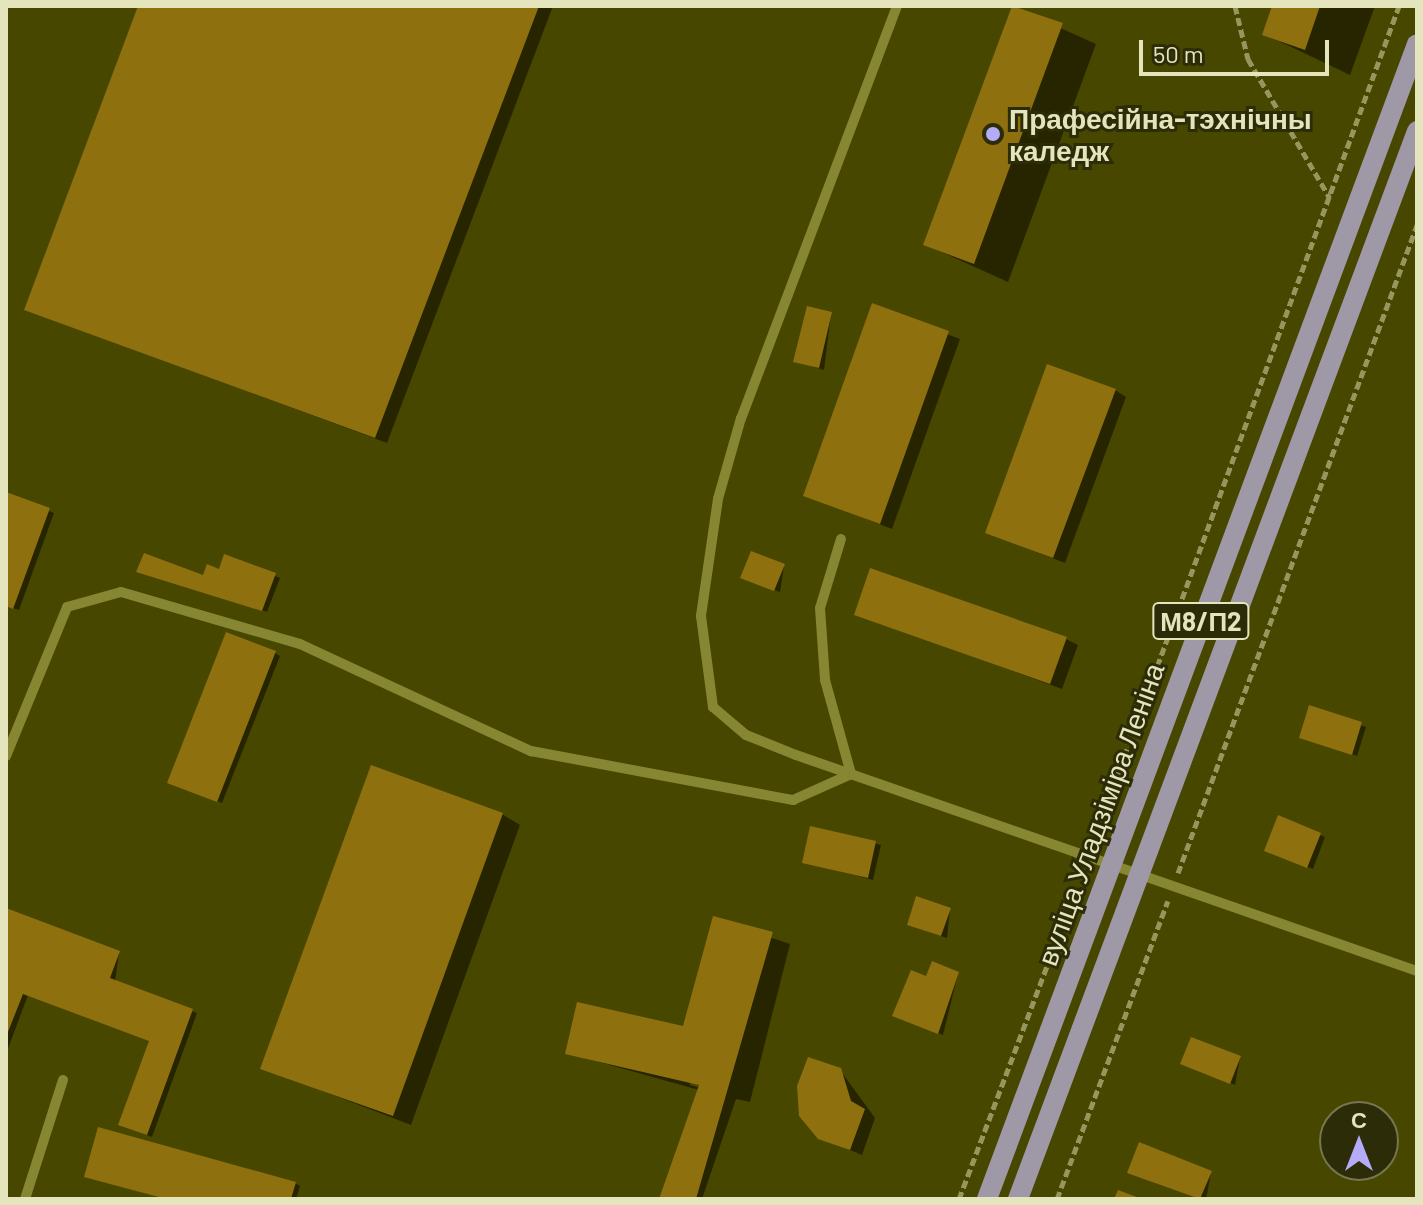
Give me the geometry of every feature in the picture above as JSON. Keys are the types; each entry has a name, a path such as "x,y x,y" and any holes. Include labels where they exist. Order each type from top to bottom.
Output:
{"main road":[{"name":"вуліца Уладзіміра Леніна","path":"987,1199 1417,44"},
{"name":"вуліца Уладзіміра Леніна","path":"1018,1199 1417,131"}],"lane":[{"path":"897,6 741,418 718,499 701,616 713,707 746,735 1417,971"},
{"path":"841,539 820,608 825,680 851,774"},
{"path":"6,756 67,607 121,592 300,644 531,751 793,800 851,774"},
{"path":"25,1199 63,1080"}],"path":[{"path":"1235,6 1248,59 1331,198"},
{"path":"1112,790 1399,6"},
{"path":"1057,1199 1417,225"},
{"path":"959,1199 1055,945"}],"building":[{"path":"138,6 539,6 375,438 24,310"},
{"name":"Прафесійна-тэхнічны каледж","path":"1012,6 1063,23 974,264 923,245"},
{"path":"1272,6 1320,6 1305,50 1262,35"},
{"path":"872,303 949,331 880,524 803,496"},
{"path":"807,306 832,312 819,368 793,362"},
{"path":"1047,364 1116,389 1053,558 985,533"},
{"path":"6,492 50,508 13,609 6,606"},
{"path":"751,551 785,564 774,591 740,578"},
{"path":"144,553 203,575 207,564 219,569 224,554 276,573 262,611 136,572"},
{"path":"870,568 1067,637 1050,684 854,615"},
{"path":"226,632 276,651 217,802 167,783"},
{"path":"1309,705 1362,722 1352,755 1299,738"},
{"path":"371,765 503,813 393,1116 260,1069"},
{"path":"1278,815 1321,833 1307,868 1264,851"},
{"path":"810,826 876,841 868,878 802,863"},
{"path":"916,896 951,908 941,936 907,925"},
{"path":"6,908 120,951 110,978 193,1009 147,1135 118,1125 149,1041 23,994 6,1037"},
{"path":"713,916 773,932 696,1199 659,1199 699,1085 565,1054 577,1002 683,1026"},
{"path":"932,961 959,972 938,1034 892,1016 911,970 926,976"},
{"path":"1191,1037 1241,1056 1230,1084 1180,1064"},
{"path":"808,1057 841,1068 851,1101 865,1109 850,1150 818,1139 799,1116 797,1086"},
{"path":"98,1127 296,1182 291,1199 166,1199 84,1177"},
{"path":"1139,1142 1212,1171 1200,1199 1127,1173"},
{"path":"1118,1190 1142,1199 1114,1199"}],"place":[{"name":"Прафесійна-тэхнічны каледж","path":"993,134"}]}
